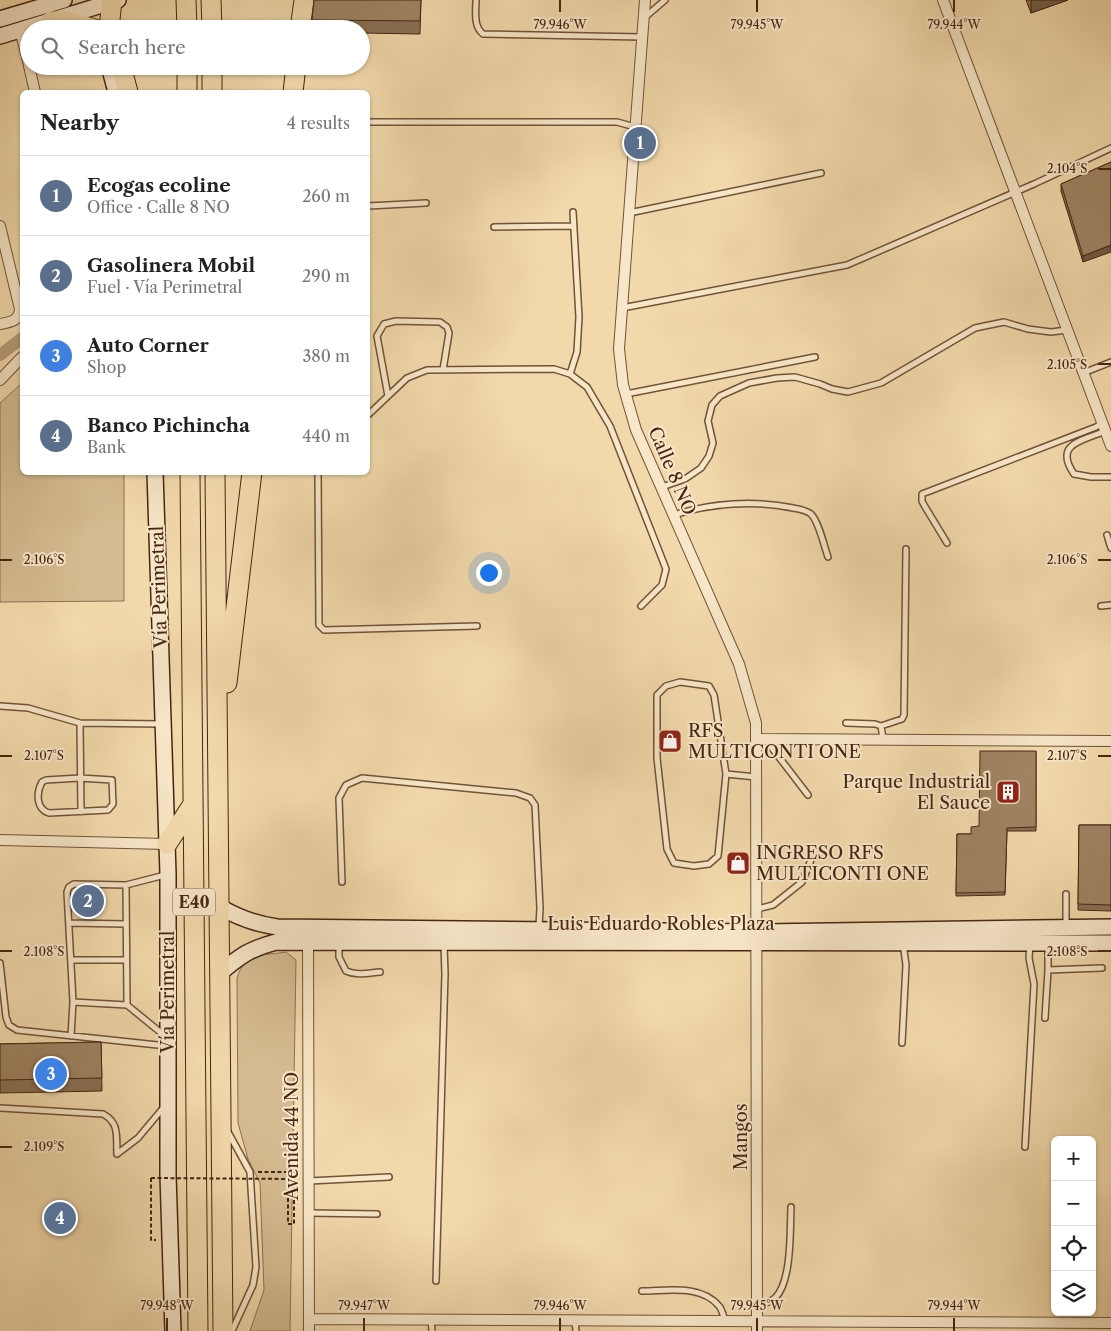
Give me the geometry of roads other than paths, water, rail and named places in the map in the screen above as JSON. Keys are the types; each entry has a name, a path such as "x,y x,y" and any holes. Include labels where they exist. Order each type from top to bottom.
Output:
{"highway":[{"path":"186,0 187,20"},
{"path":"301,20 304,0"},
{"path":"111,20 114,1"},
{"path":"46,9 64,20"},
{"path":"124,75 128,90"},
{"path":"187,75 187,90"},
{"path":"212,75 212,90"},
{"path":"293,90 295,75"},
{"name":"Vía Perimetral","path":"190,475 198,1331"},
{"name":"E40","path":"215,475 223,1331"},
{"path":"218,759 252,475"},
{"path":"167,844 193,804"}],"street":[{"path":"32,20 46,9 64,0"},
{"name":"Calle 8 NO","path":"645,0 619,349 623,385 636,430 739,664 761,739 757,777 758,937"},
{"path":"943,0 1111,446"},
{"path":"0,20 46,9 114,1"},
{"path":"0,36 20,30"},
{"path":"31,75 35,90"},
{"path":"111,75 115,90"},
{"path":"0,226 20,309 20,316 15,320 0,324"},
{"path":"0,380 20,359"},
{"name":"Vía Perimetral","path":"155,475 168,874 167,1042 173,1331"},
{"path":"761,739 1111,741"},
{"path":"0,840 167,844"},
{"name":"Luis Eduardo Robles Plaza","path":"220,907 239,918 257,924 277,927 539,936 758,937 903,943 1111,943"},
{"name":"Luis Eduardo Robles Plaza","path":"758,937 1111,927"},
{"name":"Luis Eduardo Robles Plaza","path":"220,973 238,957 254,948 276,942 444,942 539,936"},
{"name":"Mangos","path":"757,1326 758,937"},
{"name":"Avenida 44 NO","path":"308,941 309,1331"},
{"path":"309,1318 725,1321 757,1326 926,1327 1111,1323"}],"lane":[{"path":"476,0 476,24 479,31 483,34 642,37"},
{"path":"643,18 665,0"},
{"path":"370,122 617,122 635,127"},
{"path":"622,308 847,265 1015,193 1111,148"},
{"path":"629,214 821,173"},
{"path":"370,206 426,204"},
{"path":"570,374 577,352 579,317 573,212"},
{"path":"494,227 574,226"},
{"path":"388,396 377,336 384,324 396,321 440,322 447,326 449,333 443,370"},
{"path":"661,487 685,479 701,468 709,456 713,443 708,421 712,405 720,396 749,383 795,377 848,392 881,383 975,328 1004,322 1028,330 1051,332 1067,330"},
{"path":"625,394 815,357"},
{"path":"1083,373 1111,362"},
{"path":"370,413 407,378 427,370 554,369 570,374 587,387 610,426 666,569 662,585 641,606"},
{"path":"947,543 924,505 922,494 1096,427 1104,427"},
{"path":"1104,427 1069,446 1067,454 1068,465 1074,474 1091,477 1111,477"},
{"path":"318,475 319,625 324,630 477,626"},
{"path":"674,515 687,511 741,503 784,506 801,510 810,513 816,521 828,557"},
{"path":"1106,536 1111,548"},
{"path":"846,723 881,726 902,719 904,715 906,549"},
{"path":"1101,606 1111,605"},
{"path":"680,682 709,686 714,696 726,774 718,856 709,864 694,866 674,863 667,849 657,758 657,696 666,686 680,682"},
{"path":"0,706 28,708 80,723 163,724"},
{"path":"80,723 81,812"},
{"path":"881,726 883,739"},
{"path":"761,739 808,795"},
{"path":"726,774 757,777"},
{"path":"80,778 108,778 112,780 113,804 111,808 108,810 81,812 50,813 43,811 39,806 39,787 42,782 46,780 80,778"},
{"path":"342,882 339,798 346,785 362,778 516,793 530,798 535,805 540,908 539,936"},
{"path":"757,909 773,905 802,882 811,860"},
{"path":"71,1036 73,1002 67,892 69,887 74,884 126,885 168,874"},
{"path":"126,885 127,1005"},
{"path":"1066,894 1066,927"},
{"path":"69,923 126,924"},
{"path":"339,941 339,957 346,971 361,974 380,972"},
{"path":"436,1281 446,974 444,942"},
{"path":"902,1042 906,965 903,943"},
{"path":"1025,1147 1034,984 1029,958 1030,943"},
{"path":"1044,1018 1048,943"},
{"path":"71,960 126,960"},
{"path":"0,963 6,1017 9,1025 17,1030 71,1036 167,1042"},
{"path":"1048,970 1102,968"},
{"path":"73,1002 127,1005 167,1042"},
{"path":"0,1108 103,1114 111,1118 116,1128 117,1154 138,1138 168,1102"},
{"path":"221,1121 250,1172 256,1267 253,1285 232,1331"},
{"path":"308,1177 389,1176"},
{"path":"757,1307 774,1299 782,1289 787,1276 791,1207"},
{"path":"308,1213 377,1214"},
{"path":"642,1291 686,1290 705,1294 719,1306 725,1321"},
{"path":"431,1319 432,1331"},
{"path":"575,1320 576,1331"}],"waterway":[{"path":"0,355 20,340"}],"place":[{"name":"Ecogas ecoline","path":"640,143"},
{"name":"RFS MULTICONTI ONE","path":"670,741"},
{"name":"Parque Industrial El Sauce","path":"1008,792"},
{"name":"INGRESO RFS MULTICONTI ONE","path":"738,863"},
{"name":"Gasolinera Mobil","path":"88,901"},
{"name":"Auto Corner","path":"51,1074"},
{"name":"Banco Pichincha","path":"60,1218"}]}
